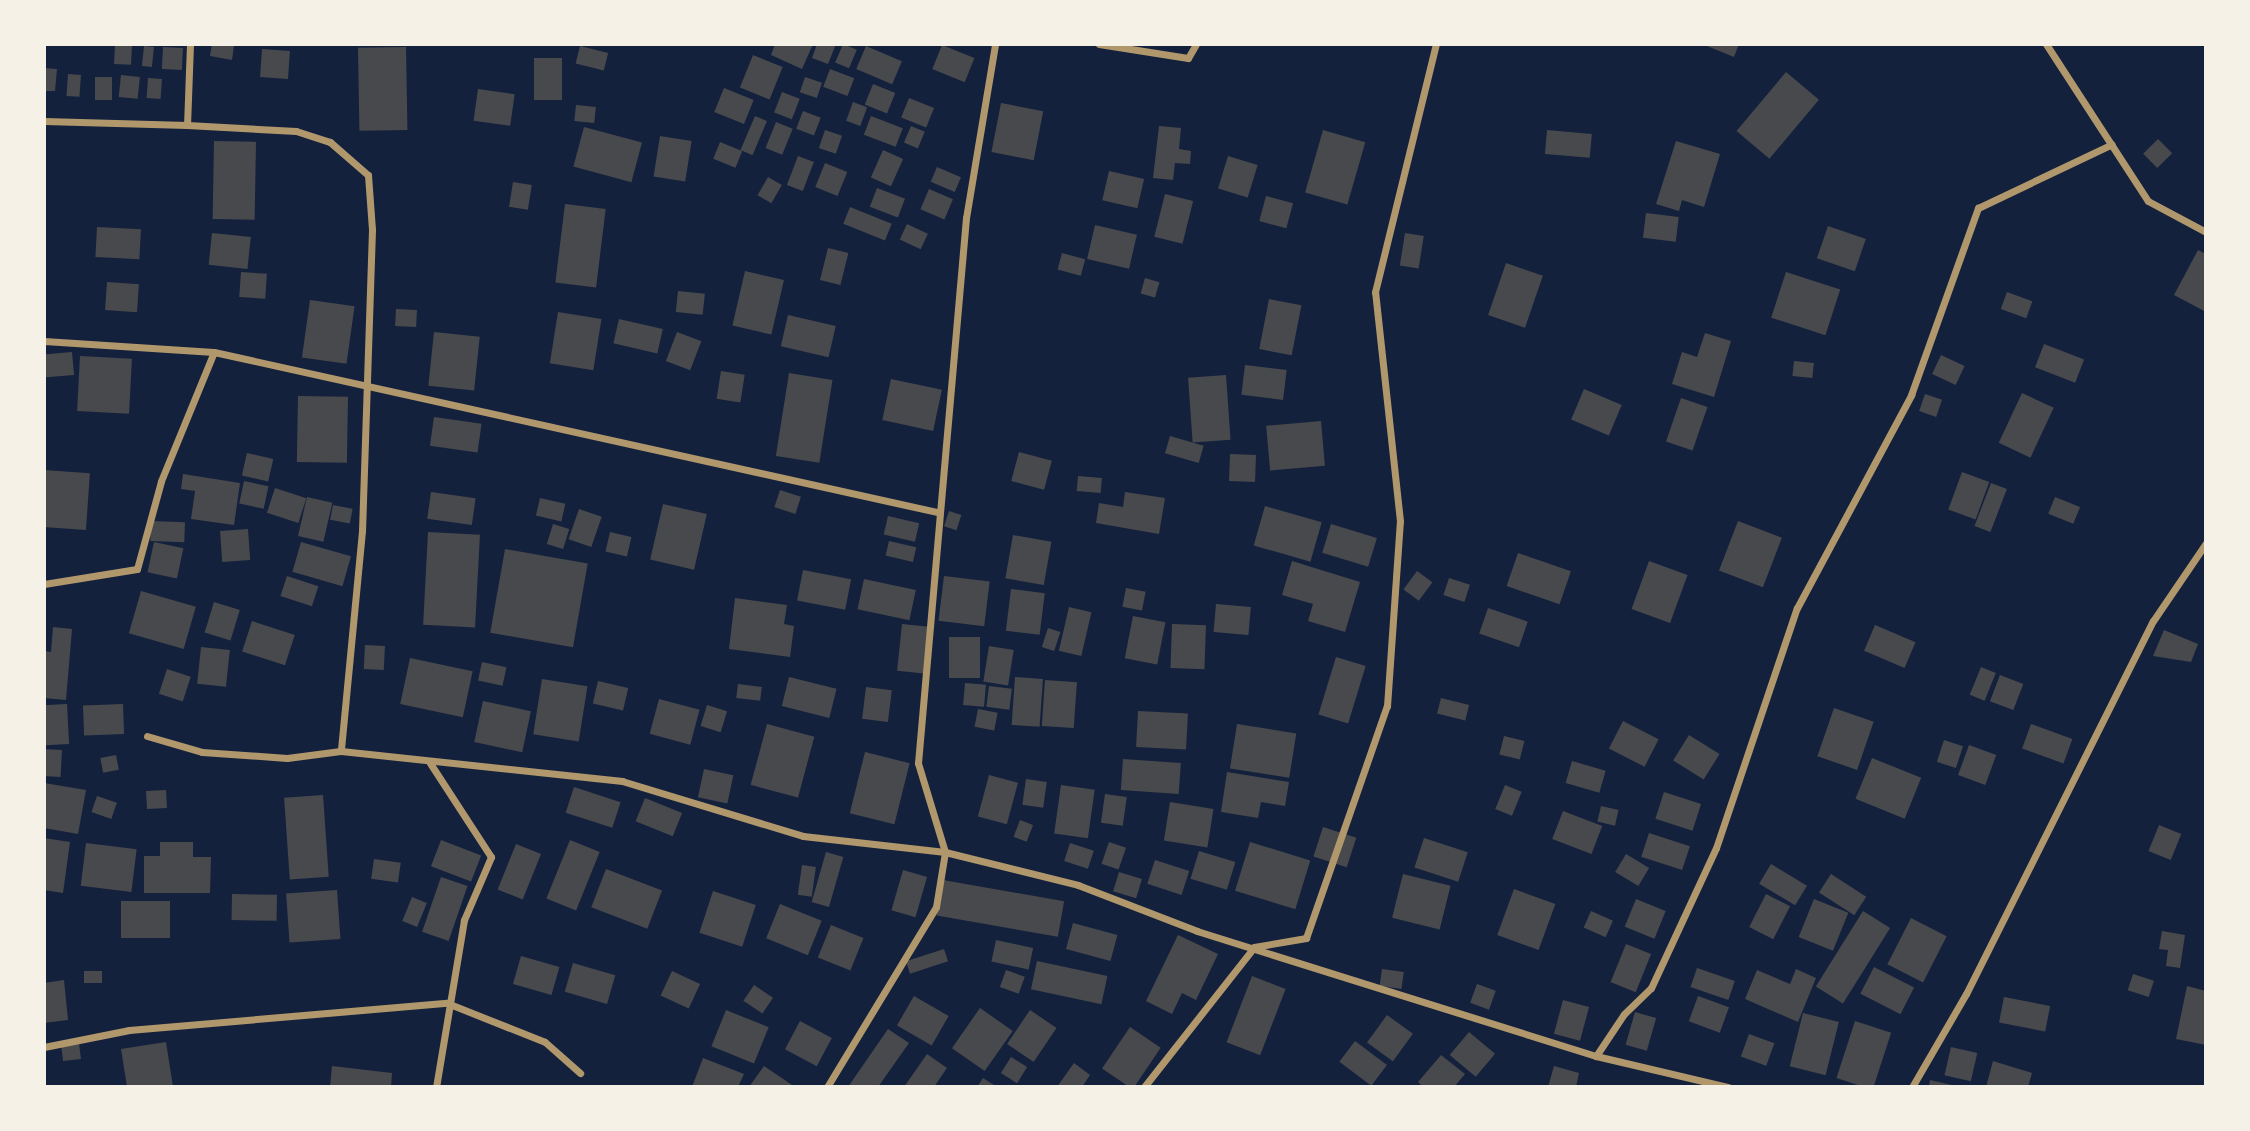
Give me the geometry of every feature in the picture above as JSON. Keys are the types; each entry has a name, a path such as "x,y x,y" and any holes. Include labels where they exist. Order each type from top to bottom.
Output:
{"street":[{"path":"187,125 190,44"},
{"path":"827,1087 936,907 946,852 918,763 935,617 937,512 965,218 995,44"},
{"path":"1099,44 1188,58 1196,44"},
{"path":"1144,1087 1254,947 1306,938 1387,706 1400,521 1375,292 1436,44"},
{"path":"2046,44 2148,201 2206,232"},
{"path":"44,121 296,131 330,142 368,175 368,388 352,677 341,751"},
{"path":"1597,1056 1624,1014 1651,988 1711,860 1797,608 1911,395 1978,208 2112,145"},
{"path":"44,341 214,352 937,512"},
{"path":"44,584 137,569 161,481 214,352"},
{"path":"1912,1087 1966,994 2153,621 2206,543"},
{"path":"147,736 238,755 287,758 341,751 430,763 622,781 803,836 946,852 1078,885 1254,947 1597,1056 1728,1087"},
{"path":"430,763 491,857 464,920 447,1003 436,1087"},
{"path":"44,1047 129,1030 447,1003 545,1042 580,1073"}],"building":[{"path":"212,44 234,45 232,60 210,56"},
{"path":"775,44 813,44 802,69 771,55"},
{"path":"817,44 836,44 828,64 812,58"},
{"path":"843,44 857,50 849,68 835,62"},
{"path":"1702,44 1739,44 1734,57"},
{"path":"115,45 132,46 131,65 114,64"},
{"path":"942,45 974,58 965,82 932,69"},
{"path":"144,46 154,47 152,67 142,66"},
{"path":"580,46 608,53 604,70 576,63"},
{"path":"866,46 902,61 892,84 856,69"},
{"path":"163,47 183,48 182,70 162,69"},
{"path":"406,47 407,130 359,131 358,48"},
{"path":"262,49 290,51 288,79 260,77"},
{"path":"753,55 783,67 770,99 740,87"},
{"path":"534,58 562,58 562,100 534,100"},
{"path":"44,68 57,69 55,91 44,91"},
{"path":"830,69 854,78 847,96 823,87"},
{"path":"1786,72 1819,100 1769,159 1737,131"},
{"path":"68,74 81,75 79,97 66,96"},
{"path":"121,75 140,77 138,99 119,97"},
{"path":"95,77 112,77 112,100 95,100"},
{"path":"805,77 822,83 817,98 800,92"},
{"path":"148,78 162,79 161,99 147,98"},
{"path":"873,84 895,93 887,113 865,104"},
{"path":"724,88 754,100 744,124 714,112"},
{"path":"478,89 515,94 510,126 474,121"},
{"path":"782,92 800,99 792,119 774,113"},
{"path":"909,98 934,108 926,128 901,117"},
{"path":"853,102 867,107 860,126 846,121"},
{"path":"1001,103 1043,111 1034,160 991,152"},
{"path":"576,105 596,107 594,123 574,121"},
{"path":"803,111 821,118 814,136 796,129"},
{"path":"755,116 767,121 753,155 741,150"},
{"path":"871,116 903,128 896,147 864,135"},
{"path":"776,122 793,129 782,155 766,148"},
{"path":"911,126 925,132 918,148 904,143"},
{"path":"1159,126 1181,128 1179,149 1191,151 1190,164 1175,163 1173,180 1153,178"},
{"path":"584,127 642,143 631,182 573,167"},
{"path":"825,130 842,136 836,154 819,148"},
{"path":"1323,130 1365,142 1347,205 1305,192"},
{"path":"1547,130 1592,134 1590,158 1545,154"},
{"path":"660,136 692,141 685,182 654,176"},
{"path":"2158,139 2172,153 2157,168 2143,154"},
{"path":"214,141 256,142 255,220 213,219"},
{"path":"1676,141 1720,154 1704,207 1682,200 1679,211 1656,204"},
{"path":"720,142 742,151 736,168 713,159"},
{"path":"883,150 903,159 891,186 871,177"},
{"path":"798,156 814,162 803,191 787,185"},
{"path":"1228,156 1258,165 1248,198 1218,189"},
{"path":"825,163 847,172 838,196 815,187"},
{"path":"937,167 961,177 955,192 931,182"},
{"path":"1109,171 1144,179 1137,208 1102,200"},
{"path":"768,177 782,185 771,203 758,195"},
{"path":"513,182 532,185 528,210 509,207"},
{"path":"877,188 905,199 898,217 870,207"},
{"path":"929,189 953,199 944,219 920,209"},
{"path":"1165,194 1193,201 1182,244 1154,237"},
{"path":"1266,196 1293,203 1286,228 1259,221"},
{"path":"565,204 606,209 596,287 555,282"},
{"path":"850,207 892,224 885,241 843,224"},
{"path":"1646,213 1679,217 1676,242 1643,238"},
{"path":"907,224 928,234 921,249 900,239"},
{"path":"1095,225 1137,235 1129,269 1087,259"},
{"path":"1828,226 1866,239 1855,271 1817,258"},
{"path":"97,227 141,229 139,259 95,257"},
{"path":"212,233 251,237 247,269 209,265"},
{"path":"1405,233 1424,236 1419,269 1400,266"},
{"path":"828,248 848,253 840,285 820,280"},
{"path":"2198,250 2206,254 2206,312 2174,295"},
{"path":"1062,253 1085,259 1081,276 1058,269"},
{"path":"1506,263 1543,276 1525,328 1488,315"},
{"path":"745,271 784,280 771,335 732,326"},
{"path":"241,272 267,274 265,299 239,297"},
{"path":"1786,272 1840,290 1825,335 1771,318"},
{"path":"1145,278 1159,282 1155,298 1141,293"},
{"path":"107,282 139,284 137,312 105,310"},
{"path":"678,291 705,294 703,315 676,312"},
{"path":"2007,292 2032,301 2026,318 2001,309"},
{"path":"1269,299 1301,305 1292,355 1259,349"},
{"path":"310,300 355,306 346,364 302,357"},
{"path":"396,309 417,310 416,327 395,326"},
{"path":"558,312 601,319 593,370 550,363"},
{"path":"788,315 836,326 829,357 781,346"},
{"path":"619,319 663,329 657,353 613,343"},
{"path":"434,332 480,337 474,391 428,386"},
{"path":"677,332 701,341 690,370 666,361"},
{"path":"1705,333 1731,341 1714,397 1672,384 1682,352 1697,357"},
{"path":"2044,344 2084,359 2075,383 2035,367"},
{"path":"72,352 74,375 46,377 44,354"},
{"path":"1941,355 1965,366 1956,385 1932,374"},
{"path":"80,356 132,359 129,414 77,411"},
{"path":"1794,361 1814,363 1812,378 1792,376"},
{"path":"1245,365 1287,370 1283,400 1241,395"},
{"path":"721,371 745,375 740,402 717,399"},
{"path":"789,373 832,380 819,463 776,456"},
{"path":"1226,375 1231,440 1193,442 1188,378"},
{"path":"891,379 942,390 933,431 882,420"},
{"path":"1584,389 1622,405 1609,435 1571,419"},
{"path":"2022,393 2054,408 2030,458 1999,443"},
{"path":"1925,394 1942,400 1936,417 1919,411"},
{"path":"298,396 348,397 347,463 297,462"},
{"path":"1681,398 1707,407 1692,451 1666,441"},
{"path":"434,417 482,424 477,452 430,446"},
{"path":"1321,421 1325,466 1270,471 1266,426"},
{"path":"1170,436 1204,446 1199,463 1165,453"},
{"path":"1019,452 1052,461 1044,490 1011,481"},
{"path":"247,453 273,459 268,481 242,475"},
{"path":"1230,454 1256,455 1255,482 1229,481"},
{"path":"44,470 90,473 86,530 44,527"},
{"path":"1962,472 1989,482 1976,520 1948,510"},
{"path":"183,474 240,483 234,525 191,519 195,491 181,489"},
{"path":"1078,476 1102,478 1101,493 1077,491"},
{"path":"244,481 268,486 264,509 239,503"},
{"path":"1991,483 2007,489 1990,532 1975,526"},
{"path":"275,488 306,498 298,523 267,513"},
{"path":"780,490 801,497 795,514 774,507"},
{"path":"431,492 476,498 472,525 427,519"},
{"path":"1125,492 1165,498 1159,534 1096,523 1099,503 1123,507"},
{"path":"307,497 332,503 323,542 298,536"},
{"path":"2055,497 2080,507 2073,524 2048,514"},
{"path":"540,498 565,504 561,521 536,516"},
{"path":"663,504 707,514 694,570 650,560"},
{"path":"333,505 353,509 350,524 330,520"},
{"path":"1265,506 1322,522 1310,562 1254,545"},
{"path":"579,509 602,517 591,547 569,539"},
{"path":"949,511 961,515 956,530 944,526"},
{"path":"888,516 919,523 915,542 884,535"},
{"path":"151,521 185,522 184,542 150,541"},
{"path":"1738,521 1782,538 1763,587 1719,570"},
{"path":"553,524 569,529 563,549 547,544"},
{"path":"1331,524 1377,538 1368,567 1322,553"},
{"path":"248,529 250,560 222,562 220,531"},
{"path":"428,532 480,535 475,628 423,625"},
{"path":"610,532 631,537 627,556 606,551"},
{"path":"1013,535 1051,542 1044,585 1005,578"},
{"path":"889,541 916,547 913,562 886,556"},
{"path":"154,542 183,548 177,579 148,572"},
{"path":"301,542 351,556 342,586 292,572"},
{"path":"505,549 588,564 573,647 490,633"},
{"path":"1518,553 1571,571 1560,604 1507,586"},
{"path":"1292,561 1360,582 1345,632 1308,621 1313,604 1282,595"},
{"path":"1649,561 1688,575 1670,623 1632,609"},
{"path":"803,570 851,579 845,610 797,600"},
{"path":"1417,571 1432,582 1419,601 1403,590"},
{"path":"287,576 318,586 312,606 281,596"},
{"path":"944,576 990,582 984,626 939,621"},
{"path":"1449,578 1470,585 1464,602 1443,595"},
{"path":"864,579 916,590 909,620 858,609"},
{"path":"1126,588 1146,592 1142,610 1122,607"},
{"path":"1011,589 1045,593 1040,635 1006,631"},
{"path":"141,591 196,607 184,649 129,633"},
{"path":"735,598 787,605 784,624 794,626 790,657 729,649"},
{"path":"214,602 240,610 230,640 205,633"},
{"path":"1216,604 1251,607 1248,635 1214,632"},
{"path":"1069,607 1091,612 1081,656 1059,651"},
{"path":"1488,608 1528,622 1519,647 1479,634"},
{"path":"1133,616 1165,622 1157,665 1125,658"},
{"path":"252,621 295,635 285,665 242,651"},
{"path":"902,624 929,627 924,674 897,671"},
{"path":"1172,624 1206,625 1204,669 1170,668"},
{"path":"1875,625 1916,642 1905,668 1864,651"},
{"path":"53,627 72,629 66,700 44,698 44,651 51,652"},
{"path":"1048,628 1060,632 1054,651 1042,647"},
{"path":"2164,630 2198,644 2191,662 2153,656"},
{"path":"949,637 980,637 980,678 949,678"},
{"path":"365,645 385,646 384,670 364,669"},
{"path":"989,646 1014,650 1008,685 983,682"},
{"path":"201,647 230,650 226,687 197,684"},
{"path":"1336,657 1366,666 1348,723 1318,714"},
{"path":"410,658 473,671 463,717 400,704"},
{"path":"482,662 506,667 503,686 478,681"},
{"path":"1981,667 1996,673 1985,701 1970,695"},
{"path":"167,669 191,677 183,701 159,694"},
{"path":"2000,675 2023,684 2013,710 1990,701"},
{"path":"789,677 837,689 829,718 782,706"},
{"path":"1015,677 1043,679 1040,727 1012,725"},
{"path":"542,679 587,686 579,742 533,734"},
{"path":"1045,680 1077,682 1074,728 1042,726"},
{"path":"598,681 628,688 623,710 593,703"},
{"path":"965,683 986,685 984,707 963,705"},
{"path":"738,684 762,687 760,701 736,698"},
{"path":"989,686 1012,689 1009,710 986,707"},
{"path":"866,687 892,690 888,722 862,719"},
{"path":"1441,698 1469,705 1465,721 1437,714"},
{"path":"659,699 700,710 690,745 650,734"},
{"path":"483,701 531,711 522,752 474,742"},
{"path":"67,704 69,744 46,745 44,705"},
{"path":"123,704 124,734 84,735 83,705"},
{"path":"707,705 727,711 721,732 701,726"},
{"path":"1834,708 1874,722 1857,770 1817,756"},
{"path":"978,709 998,713 994,730 975,727"},
{"path":"1138,711 1188,714 1186,750 1136,747"},
{"path":"1623,721 1659,739 1645,767 1609,749"},
{"path":"767,724 814,737 798,798 751,785"},
{"path":"1237,724 1296,733 1289,778 1230,768"},
{"path":"2031,724 2072,739 2063,763 2022,748"},
{"path":"1689,735 1720,754 1704,780 1673,760"},
{"path":"1504,736 1524,741 1520,760 1499,754"},
{"path":"1944,740 1963,746 1956,768 1937,762"},
{"path":"1969,745 1996,755 1985,785 1958,775"},
{"path":"44,749 62,750 61,777 44,776"},
{"path":"865,752 910,763 894,824 850,813"},
{"path":"116,755 119,770 103,773 100,758"},
{"path":"1872,758 1921,778 1905,819 1856,799"},
{"path":"1123,759 1181,763 1179,794 1121,790"},
{"path":"1572,761 1606,771 1599,793 1566,783"},
{"path":"704,769 733,775 727,804 698,797"},
{"path":"1227,772 1289,782 1285,806 1261,802 1258,818 1221,812"},
{"path":"989,775 1018,783 1007,824 978,817"},
{"path":"1026,779 1047,782 1043,808 1022,805"},
{"path":"44,783 86,790 78,834 44,828"},
{"path":"1061,785 1095,790 1088,838 1054,834"},
{"path":"1505,785 1522,792 1512,816 1495,809"},
{"path":"574,787 621,802 612,828 566,813"},
{"path":"166,790 167,808 147,809 146,791"},
{"path":"1664,792 1701,804 1692,831 1655,819"},
{"path":"1105,794 1127,797 1123,826 1101,823"},
{"path":"323,795 329,877 290,880 284,798"},
{"path":"97,796 117,803 111,819 91,812"},
{"path":"645,798 682,813 673,836 636,821"},
{"path":"1170,802 1213,809 1207,847 1164,841"},
{"path":"1601,806 1619,810 1615,826 1597,822"},
{"path":"1563,811 1602,826 1591,854 1552,839"},
{"path":"1020,820 1033,825 1027,842 1014,837"},
{"path":"2159,825 2181,834 2171,860 2149,851"},
{"path":"1323,827 1356,838 1347,867 1313,856"},
{"path":"1649,833 1690,846 1682,870 1641,857"},
{"path":"44,838 70,842 63,893 44,890"},
{"path":"1424,838 1468,852 1458,882 1414,867"},
{"path":"441,840 481,855 471,882 431,866"},
{"path":"570,840 600,852 576,910 546,898"},
{"path":"160,842 193,842 193,857 211,857 210,893 144,893 144,856 160,856"},
{"path":"1109,842 1126,848 1119,870 1102,864"},
{"path":"1250,842 1310,860 1295,909 1235,891"},
{"path":"86,843 137,849 131,892 81,886"},
{"path":"1070,843 1094,851 1088,869 1064,861"},
{"path":"516,844 541,854 523,900 498,889"},
{"path":"1199,851 1235,862 1227,890 1191,879"},
{"path":"826,852 843,857 829,907 812,902"},
{"path":"1626,854 1649,868 1638,886 1615,872"},
{"path":"374,859 401,863 398,883 371,879"},
{"path":"1155,860 1189,871 1182,895 1147,884"},
{"path":"1771,864 1807,886 1795,905 1759,884"},
{"path":"802,865 816,867 812,897 798,895"},
{"path":"606,869 662,891 647,929 591,907"},
{"path":"903,870 927,877 915,917 891,910"},
{"path":"1119,872 1142,879 1136,898 1113,891"},
{"path":"1403,874 1451,886 1440,930 1392,918"},
{"path":"1831,874 1866,897 1854,915 1819,892"},
{"path":"441,877 467,886 449,941 422,932"},
{"path":"943,880 1064,901 1058,937 937,915"},
{"path":"1514,889 1555,904 1539,950 1497,935"},
{"path":"337,890 340,939 290,942 286,894"},
{"path":"713,891 756,905 742,947 699,933"},
{"path":"232,894 277,895 277,921 232,920"},
{"path":"1766,894 1790,906 1773,939 1749,927"},
{"path":"412,897 427,903 417,927 402,921"},
{"path":"1636,899 1666,911 1654,939 1625,927"},
{"path":"1814,899 1848,913 1833,951 1799,937"},
{"path":"121,901 170,901 170,938 121,938"},
{"path":"780,904 822,921 808,955 766,938"},
{"path":"1591,911 1613,921 1606,937 1584,927"},
{"path":"1863,911 1890,928 1843,1003 1816,986"},
{"path":"1911,918 1947,936 1923,982 1887,964"},
{"path":"1073,923 1117,935 1110,961 1066,949"},
{"path":"831,925 863,938 850,971 818,957"},
{"path":"2162,931 2185,935 2180,968 2166,966 2168,950 2159,949"},
{"path":"1178,935 1218,954 1196,1000 1182,993 1172,1014 1146,1001"},
{"path":"996,940 1033,948 1029,969 991,962"},
{"path":"1626,944 1651,954 1636,992 1611,982"},
{"path":"944,949 948,961 910,974 906,961"},
{"path":"521,956 559,967 551,995 513,984"},
{"path":"1037,961 1107,976 1101,1004 1031,989"},
{"path":"573,963 615,975 607,1004 565,992"},
{"path":"1874,967 1914,987 1900,1014 1860,994"},
{"path":"1697,968 1735,981 1728,1000 1690,987"},
{"path":"1382,969 1404,972 1401,989 1380,986"},
{"path":"1796,969 1816,978 1798,1022 1745,999 1757,970 1790,984"},
{"path":"1006,970 1025,977 1019,994 1000,987"},
{"path":"84,971 102,971 102,983 84,983"},
{"path":"672,971 700,984 689,1009 661,995"},
{"path":"2133,974 2154,981 2149,997 2128,990"},
{"path":"1252,976 1286,989 1260,1055 1227,1042"},
{"path":"64,980 68,1020 44,1023 44,983"},
{"path":"1477,984 1496,991 1489,1010 1470,1003"},
{"path":"754,985 773,998 762,1014 743,1001"},
{"path":"2187,986 2206,991 2206,1045 2176,1039"},
{"path":"914,996 949,1016 932,1045 897,1025"},
{"path":"1698,996 1729,1007 1720,1033 1689,1021"},
{"path":"2004,997 2050,1006 2045,1031 1999,1023"},
{"path":"1563,1000 1589,1007 1580,1041 1554,1034"},
{"path":"980,1008 1013,1031 985,1071 952,1048"},
{"path":"726,1010 769,1027 754,1063 711,1046"},
{"path":"1030,1010 1057,1028 1034,1062 1007,1044"},
{"path":"1635,1012 1656,1018 1647,1051 1626,1045"},
{"path":"1803,1013 1839,1022 1826,1075 1790,1066"},
{"path":"1387,1015 1413,1034 1393,1061 1367,1043"},
{"path":"800,1021 832,1038 817,1066 785,1049"},
{"path":"1855,1021 1891,1033 1874,1087 1864,1087 1836,1078"},
{"path":"1130,1027 1161,1048 1134,1087 1130,1087 1102,1068"},
{"path":"888,1029 909,1043 878,1087 848,1087"},
{"path":"1469,1032 1495,1054 1476,1077 1450,1055"},
{"path":"1749,1034 1774,1043 1766,1066 1741,1057"},
{"path":"1355,1041 1387,1065 1371,1086 1339,1062"},
{"path":"166,1042 173,1087 127,1087 121,1049"},
{"path":"79,1043 81,1059 63,1061 61,1045"},
{"path":"1951,1047 1977,1053 1971,1081 1944,1075"},
{"path":"927,1054 947,1068 934,1087 904,1087"},
{"path":"1441,1055 1465,1074 1454,1087 1423,1087 1418,1082"},
{"path":"1011,1057 1027,1067 1017,1083 1001,1073"},
{"path":"703,1058 744,1074 738,1087 692,1087"},
{"path":"1993,1061 2032,1073 2028,1087 1986,1087"},
{"path":"1074,1063 1090,1075 1082,1087 1057,1087"},
{"path":"332,1066 392,1073 391,1087 330,1087"},
{"path":"764,1066 795,1087 749,1087"},
{"path":"1554,1066 1579,1073 1576,1087 1548,1087"},
{"path":"983,1078 997,1087 977,1087"},
{"path":"1930,1080 1956,1086 1956,1087 1929,1087"}]}
